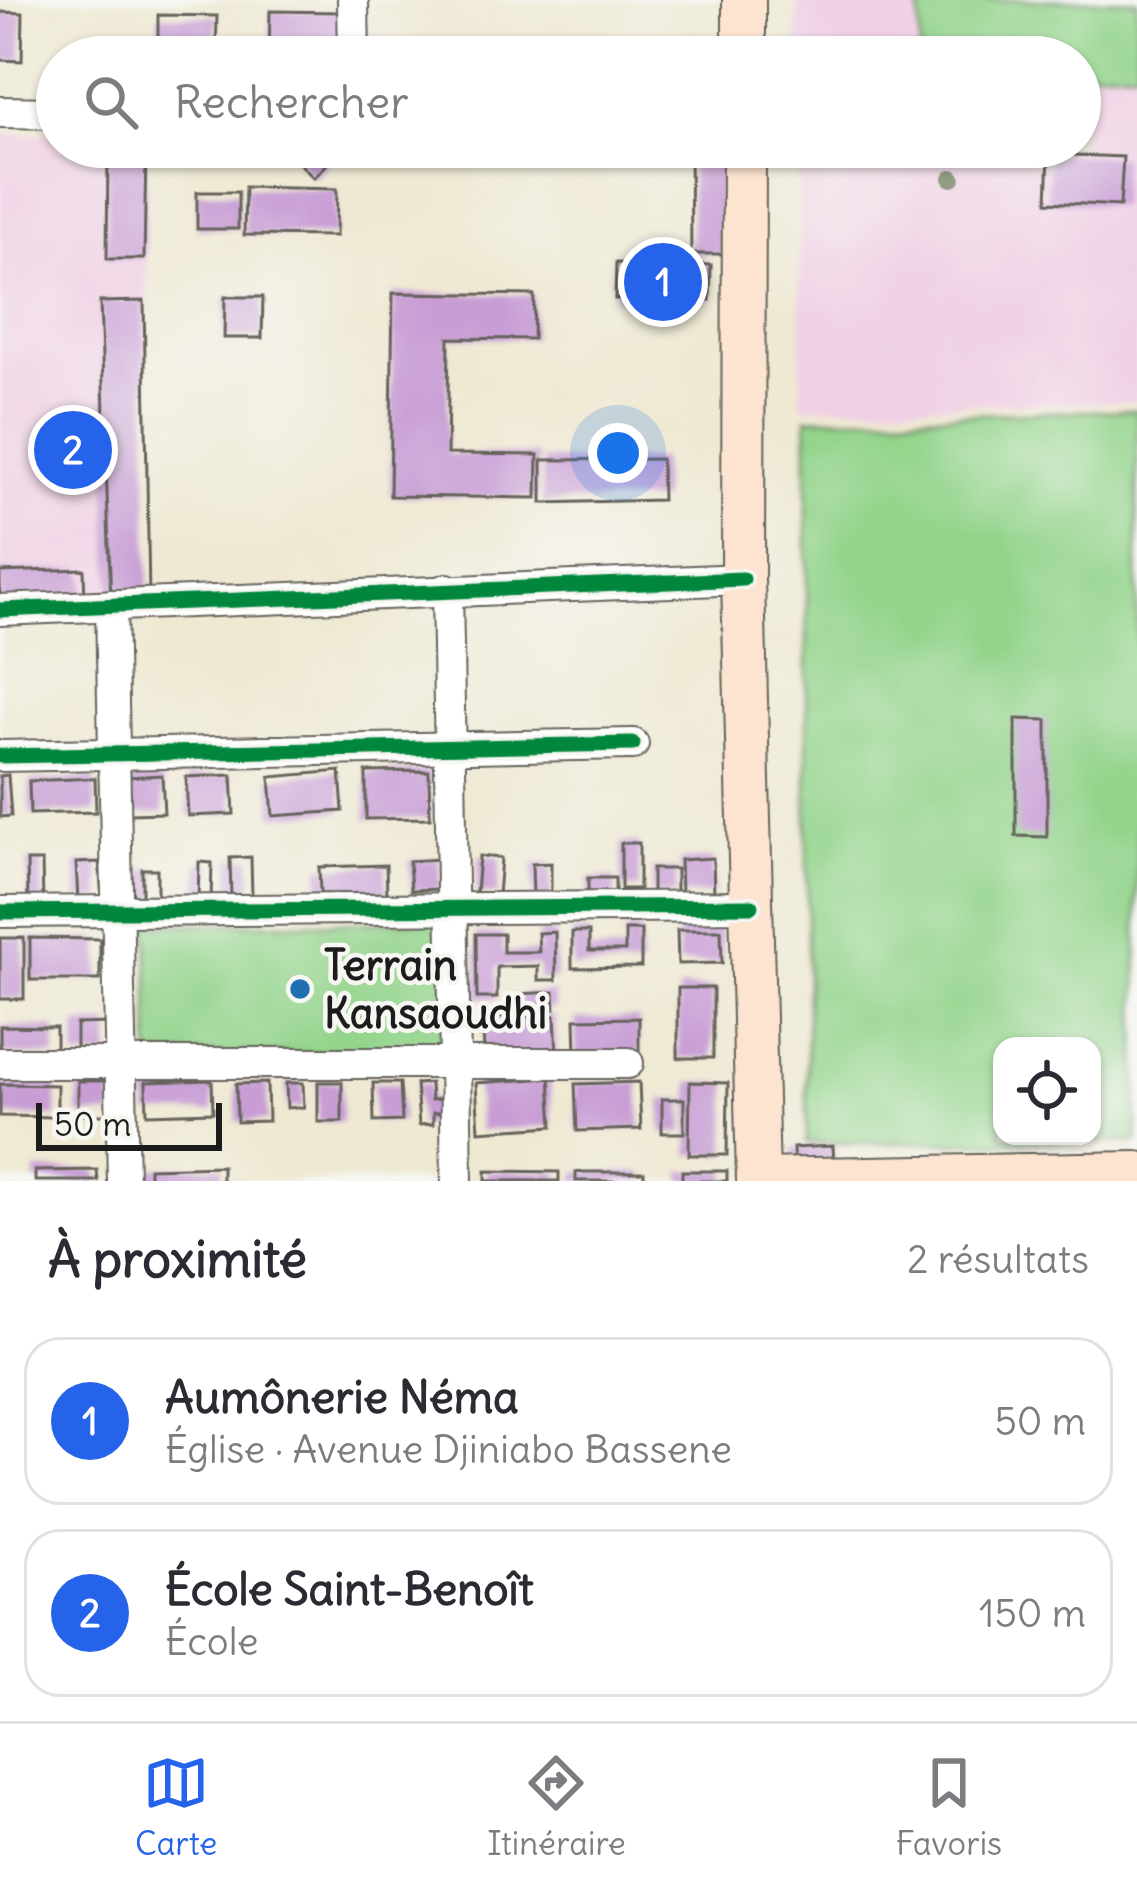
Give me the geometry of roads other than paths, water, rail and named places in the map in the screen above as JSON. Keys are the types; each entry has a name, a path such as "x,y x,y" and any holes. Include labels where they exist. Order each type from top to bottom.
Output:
{"main road":[{"path":"744,0 744,36"},
{"path":"744,168 743,579 758,1180 1137,1173"}],"street":[{"path":"352,0 353,36"},
{"path":"0,112 36,113"},
{"path":"0,610 743,579"},
{"path":"447,589 457,1181"},
{"path":"111,605 123,1181"},
{"path":"0,755 634,744"},
{"path":"0,912 752,906"},
{"path":"0,1064 628,1063"}],"place":[{"name":"Aumônerie Néma","path":"663,282"},
{"name":"École Saint-Benoît","path":"73,450"},
{"name":"Terrain Kansaoudhi","path":"300,989"}]}
